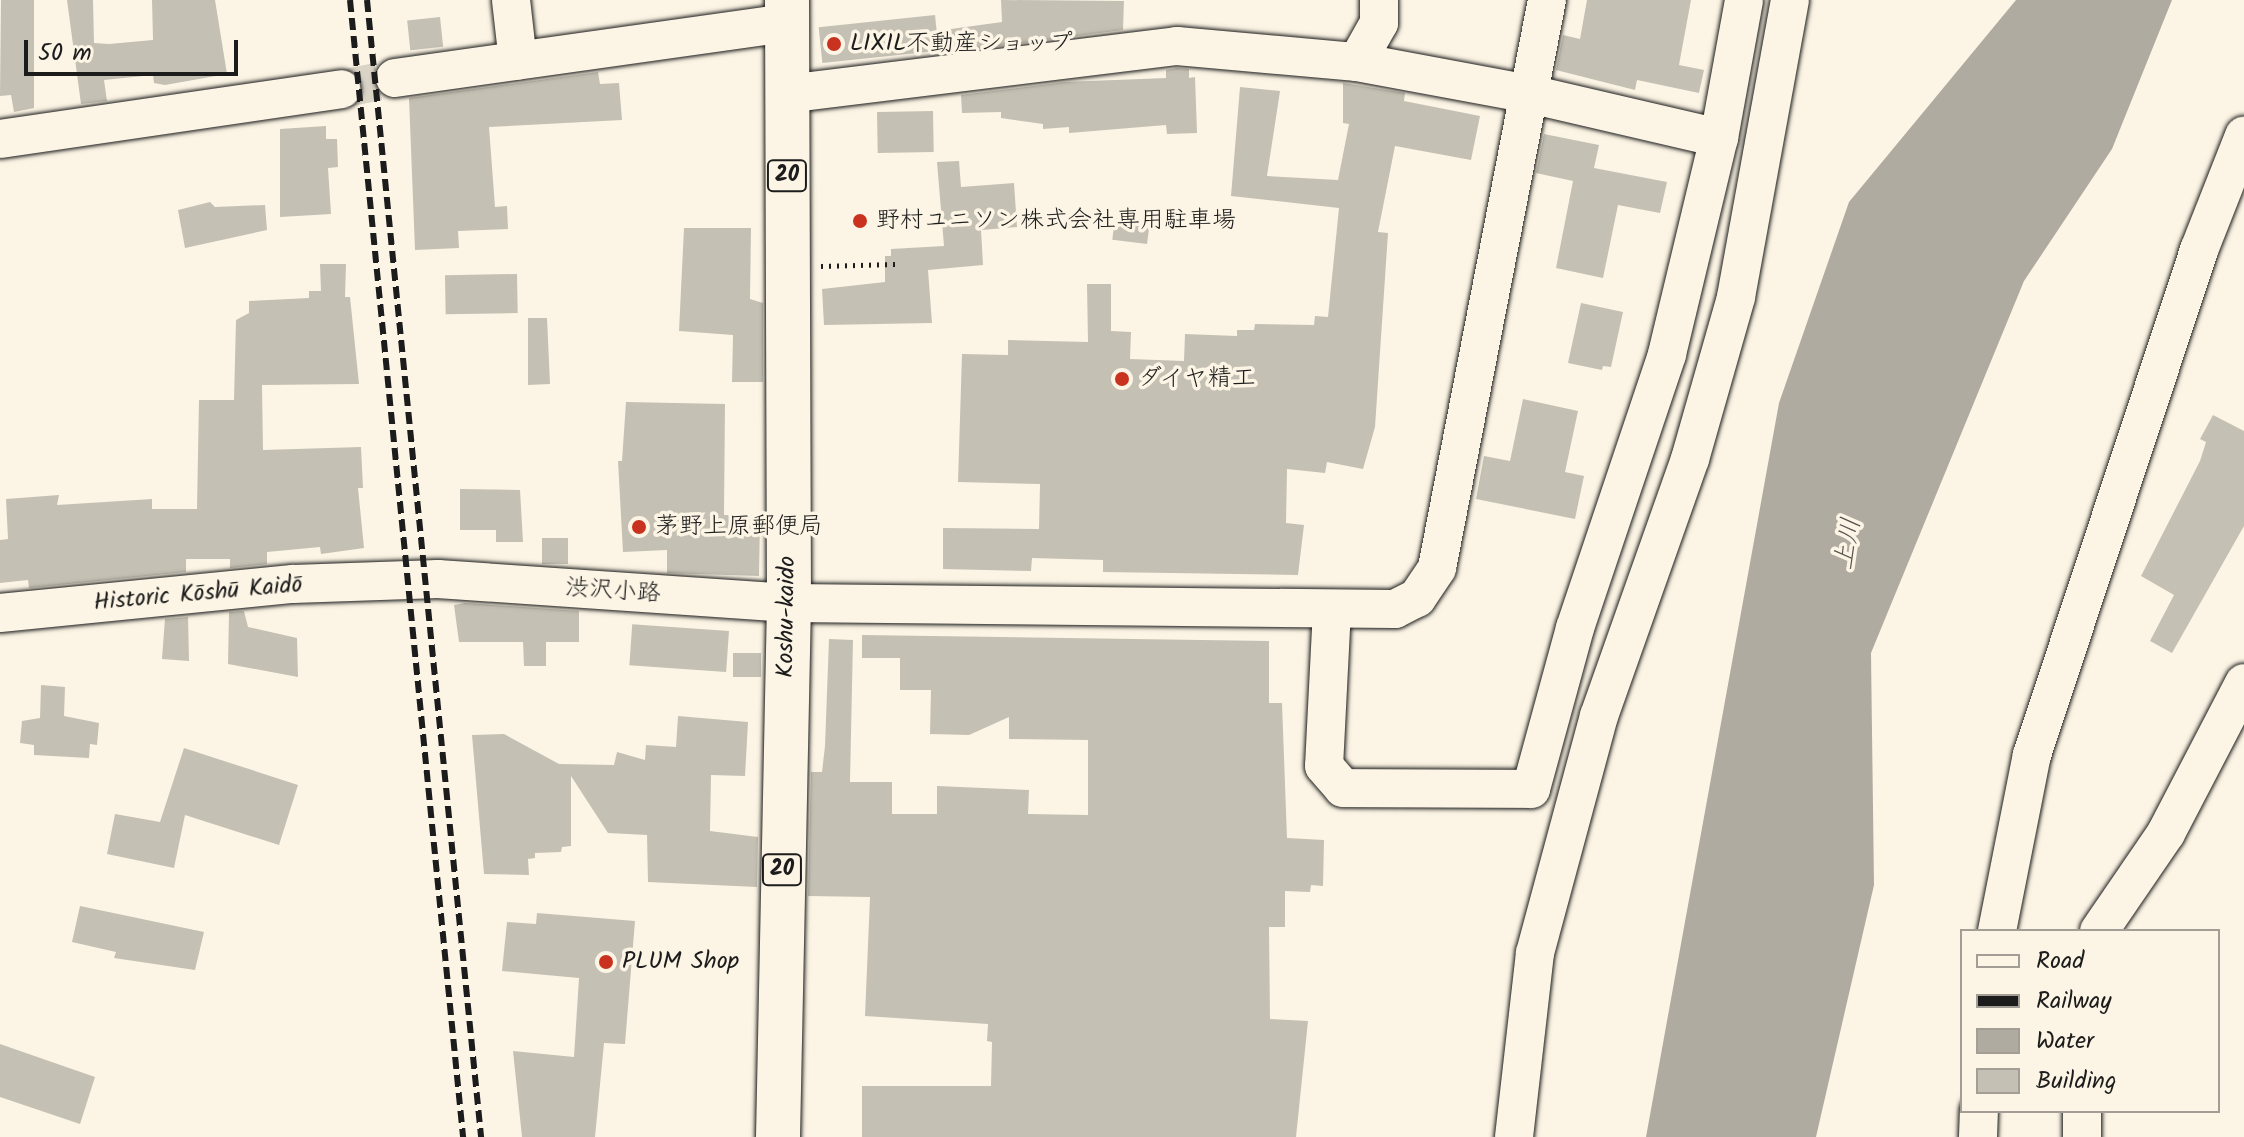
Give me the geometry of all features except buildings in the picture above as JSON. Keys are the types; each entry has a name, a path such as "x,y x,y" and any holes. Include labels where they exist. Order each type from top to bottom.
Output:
{"highway":[{"name":"Koshu-kaido","path":"778,1137 789,603 787,11"}],"street":[{"path":"511,0 518,61"},
{"path":"1357,62 1379,23 1379,0"},
{"name":"渋沢小路","path":"396,583 438,579 789,603 1395,609 1417,598 1437,568 1547,0"},
{"path":"1332,609 1324,766 1343,788 1531,789 1575,628 1667,354 1719,138 1744,0"},
{"path":"1514,1137 1535,953 1599,716 1690,459 1736,297 1790,0"},
{"path":"395,78 518,61 787,11"},
{"path":"786,94 1177,46 1357,62 1530,94 1719,138"},
{"path":"0,139 341,89"},
{"path":"1997,929 2032,755 2199,250 2244,136"},
{"name":"Historic Kōshū Kaidō","path":"0,613 293,584 396,583"},
{"path":"2100,929 2166,833 2244,683"},
{"path":"1978,1137 1979,1113"},
{"path":"2082,1113 2082,1137"}],"path":[{"path":"788,267 895,264"}],"water":[{"name":"上川","path":"2016,0 2172,0 2112,149 2024,281 1871,653 1874,885 1816,1137 1646,1137 1779,403 1849,202"}],"tunnel":[{"path":"341,89 395,78"}],"railway":[{"path":"350,0 463,1137"},
{"path":"367,0 481,1137"}],"place":[{"name":"LIXIL不動産ショップ","path":"834,44"},
{"name":"野村ユニソン株式会社専用駐車場","path":"860,221"},
{"name":"ダイヤ精工","path":"1122,379"},
{"name":"茅野上原郵便局","path":"639,527"},
{"name":"PLUM Shop","path":"606,962"}]}
